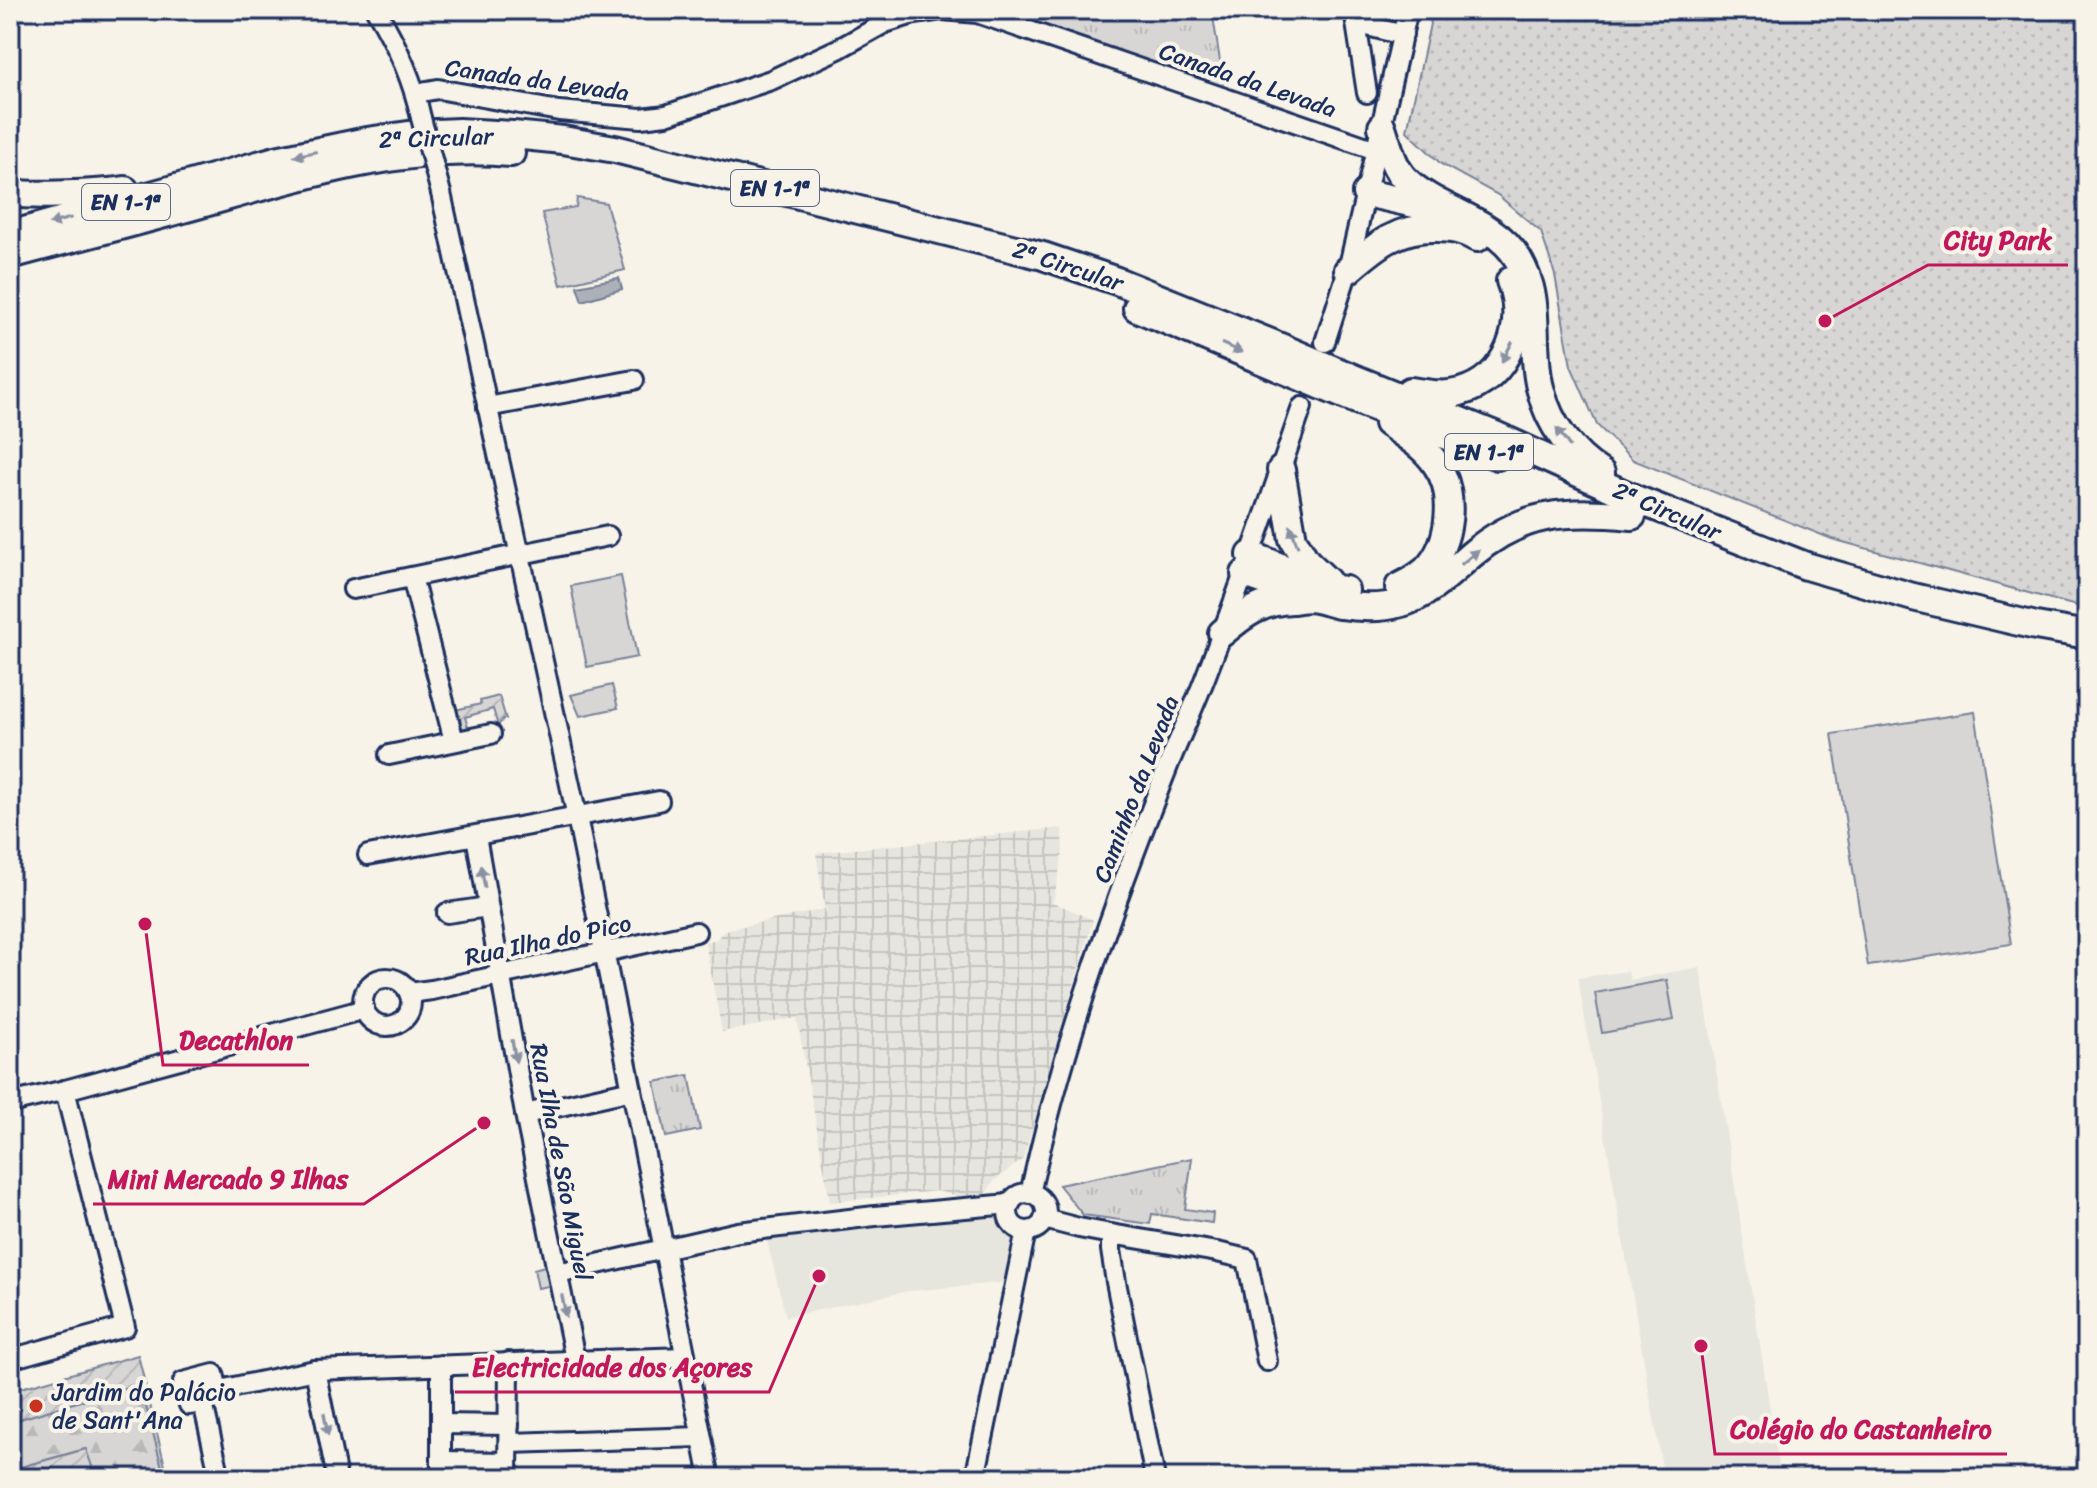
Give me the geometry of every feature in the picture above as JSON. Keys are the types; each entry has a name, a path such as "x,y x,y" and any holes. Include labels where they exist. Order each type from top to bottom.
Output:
{"highway":[{"name":"2ª Circular","path":"10,235 276,160 367,141 459,132 563,140 615,149 1043,256 1117,281 1349,387"},
{"path":"1349,387 1437,395 1458,393 1474,387 1493,373 1508,355 1515,335 1517,311 1513,286 1503,264 1492,249 1403,176 1379,139"},
{"name":"2ª Circular","path":"10,255 262,185 414,154 460,151 535,155 633,170 1038,272 1349,387 1495,435 1731,556 1823,590 2036,642 2087,651"},
{"path":"10,193 111,193 243,169"},
{"path":"10,268 201,210 224,197"},
{"path":"1248,565 1324,594 1339,605 1377,608 1404,603 1426,592 1506,530 1539,517 1635,508 1622,486 1593,468 1571,448 1555,425 1540,391 1535,311 1529,281 1517,257 1502,240 1483,226 1364,202"},
{"path":"1348,270 1388,238 1406,230 1458,221"},
{"path":"1222,633 1263,604 1324,594 1375,593 1398,588 1428,568 1437,553 1448,522 1445,483 1438,465 1422,447 1349,387"},
{"path":"1281,470 1293,539 1324,594"},
{"name":"2ª Circular","path":"1635,508 1855,581 2036,626 2087,635"}],"street":[{"path":"376,10 416,93 441,193 577,817 710,1478"},
{"name":"Canada da Levada","path":"416,93 438,89 559,111 641,118 666,115 771,80 885,23 943,10 977,13 1379,139"},
{"path":"1325,342 1348,270 1408,10"},
{"path":"1355,16 1403,35"},
{"path":"1355,16 1367,93"},
{"path":"487,407 634,380"},
{"name":"Caminho da Levada","path":"1030,1194 1044,1129 1076,1017 1168,765 1248,565 1302,407"},
{"path":"353,589 608,536"},
{"path":"412,577 454,741"},
{"path":"389,755 491,734"},
{"path":"368,855 659,801"},
{"name":"Rua Ilha de São Miguel","path":"476,836 525,1114 575,1359"},
{"path":"447,913 488,907"},
{"name":"Rua Ilha do Pico","path":"409,993 696,932"},
{"path":"383,978 403,984 409,993 411,1000 407,1015 395,1024 380,1024 364,1008 365,992 383,978"},
{"path":"10,1103 364,1008"},
{"path":"10,1359 125,1327 65,1090"},
{"path":"525,1114 632,1090"},
{"path":"10,1113 29,1100"},
{"path":"1021,1194 1030,1194 1043,1203 1045,1213 1037,1228 1026,1231 1016,1228 1008,1209 1021,1194"},
{"path":"558,1273 738,1232 1010,1204"},
{"path":"1044,1219 1247,1259 1267,1361"},
{"path":"975,1478 1026,1231"},
{"path":"1111,1234 1116,1282 1155,1478"},
{"path":"220,1478 207,1396 315,1370 685,1357"},
{"path":"508,1452 509,1362"},
{"path":"441,1365 441,1470 508,1452 701,1437"},
{"path":"315,1370 337,1478"},
{"path":"441,1424 508,1452"}],"shaded area":[{"path":"619,278 622,289 582,301 577,286"},
{"path":"1062,828 1063,853 1053,902 1093,920 1023,1159 994,1181 979,1202 937,1191 830,1202 797,1018 722,1032 705,942 717,939 724,930 825,909 816,853"},
{"path":"1700,967 1781,1478 1664,1478 1578,978 1628,971 1630,980"},
{"path":"997,1217 1011,1229 1016,1239 1010,1282 909,1291 786,1317 766,1237"}],"green space":[{"path":"1010,10 1212,10 1225,93 1014,18"},
{"path":"1433,10 2087,10 2087,608 1832,539 1633,460 1597,425 1571,366 1555,275 1541,232 1498,195 1441,164 1407,131"},
{"path":"577,198 606,203 625,270 561,285 542,213 576,207"},
{"path":"621,576 637,657 587,667 571,586"},
{"path":"612,685 618,708 580,716 571,695"},
{"path":"499,696 506,719 498,726 493,709 465,717 469,731 461,732 455,710"},
{"path":"1975,712 2011,944 1868,966 1832,734"},
{"path":"1667,980 1674,1020 1602,1033 1595,993"},
{"path":"689,1075 700,1130 666,1137 655,1082"},
{"path":"1192,1158 1185,1209 1213,1213 1212,1223 1152,1214 1150,1224 1083,1215 1059,1185"},
{"path":"548,1265 553,1285 538,1288 534,1269"},
{"name":"Jardim do Palácio de Sant'Ana","path":"138,1355 168,1478 165,1478 140,1383 10,1422 10,1391"},
{"path":"140,1383 165,1478 96,1478 85,1449 10,1470 10,1422"},
{"name":"Jardim do Palácio de Sant'Ana","path":"86,1449 96,1478 10,1478 10,1470"}],"place":[{"name":"City Park","path":"1825,321"},
{"name":"Decathlon","path":"145,924"},
{"name":"Mini Mercado 9 Ilhas","path":"484,1123"},
{"name":"Electricidade dos Açores","path":"819,1276"},
{"name":"Colégio do Castanheiro","path":"1701,1346"},
{"name":"Jardim do Palácio de Sant'Ana","path":"36,1406"}]}
